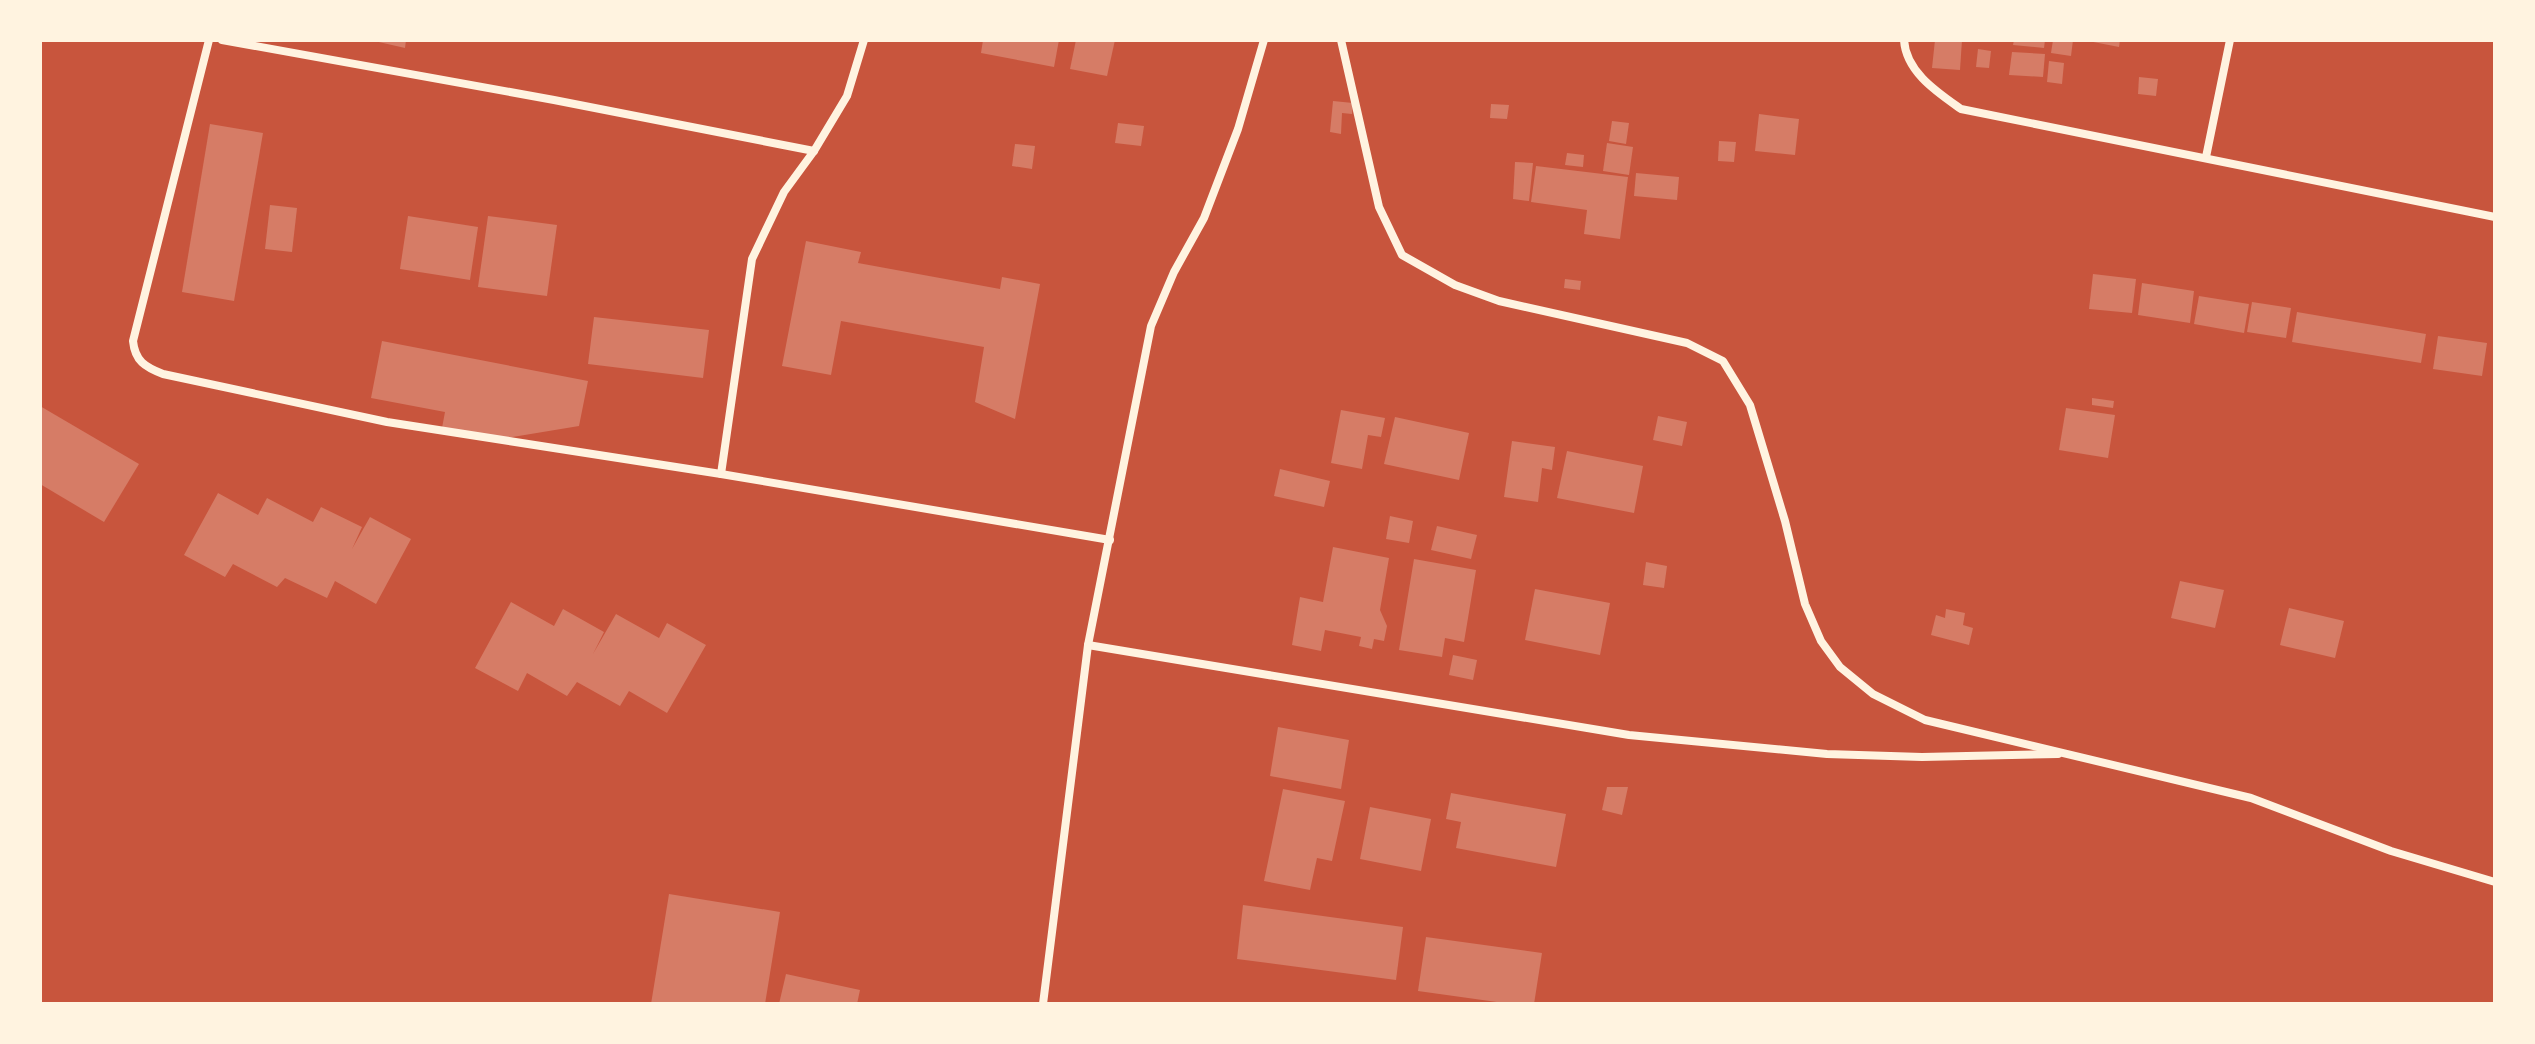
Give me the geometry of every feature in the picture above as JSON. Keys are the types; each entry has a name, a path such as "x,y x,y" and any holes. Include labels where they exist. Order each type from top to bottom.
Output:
{"street":[{"path":"209,40 133,341 139,362 163,374 387,422 721,474 1110,540"},
{"path":"222,40 814,151"},
{"path":"721,474 752,259 784,192 814,151 847,96 864,40"},
{"path":"1043,1004 1088,645 1151,326 1174,272 1204,218 1238,129 1264,40"},
{"path":"1341,40 1379,207 1402,255 1455,285 1499,301 1687,343 1723,361 1750,405 1785,521 1805,604 1821,641 1840,667 1873,694 1925,720 2251,798 2391,851 2495,882"},
{"path":"1904,40 1904,51 1926,84 1961,109 2495,217"},
{"path":"2206,157 2230,40"},
{"path":"1088,645 1692,743 1827,754 1922,757 2071,754"}],"building":[{"path":"370,40 406,40 405,48"},
{"path":"983,40 1059,40 1054,67 981,53"},
{"path":"1076,40 1115,40 1107,76 1070,69"},
{"path":"1935,40 1962,40 1960,70 1932,68"},
{"path":"2014,40 2045,40 2044,48 2013,45"},
{"path":"2053,40 2073,40 2071,56 2051,53"},
{"path":"2083,40 2120,40 2119,47"},
{"path":"1978,49 1991,51 1989,68 1976,67"},
{"path":"2012,52 2045,54 2043,77 2009,75"},
{"path":"2049,61 2064,63 2062,84 2047,82"},
{"path":"2139,77 2158,79 2156,96 2138,94"},
{"path":"1333,101 1353,103 1352,114 1342,113 1341,134 1330,132"},
{"path":"1491,104 1509,105 1507,119 1490,118"},
{"path":"1759,114 1799,119 1795,155 1755,151"},
{"path":"1612,121 1629,123 1626,144 1609,141"},
{"path":"1118,123 1144,126 1141,146 1115,143"},
{"path":"210,124 263,133 234,301 182,292"},
{"path":"1719,141 1736,142 1734,162 1718,161"},
{"path":"1607,143 1633,147 1629,175 1603,171"},
{"path":"1015,144 1035,146 1032,169 1012,166"},
{"path":"1567,153 1584,155 1583,167 1565,165"},
{"path":"1515,162 1533,163 1529,201 1513,199"},
{"path":"1536,166 1628,177 1620,239 1584,234 1587,210 1531,202"},
{"path":"1636,173 1679,177 1677,200 1634,196"},
{"path":"270,205 297,208 292,252 265,249"},
{"path":"408,216 478,227 470,280 400,269"},
{"path":"488,216 557,225 547,296 478,287"},
{"path":"806,241 861,252 858,263 1000,289 1002,277 1040,284 1015,419 975,402 984,347 841,321 831,375 782,366"},
{"path":"2093,274 2136,279 2132,313 2089,309"},
{"path":"1565,279 1581,281 1580,290 1564,288"},
{"path":"2142,283 2194,291 2190,323 2138,315"},
{"path":"2199,296 2249,304 2244,333 2194,324"},
{"path":"2252,302 2291,308 2286,338 2247,332"},
{"path":"2297,312 2426,334 2421,363 2292,342"},
{"path":"594,317 709,330 703,378 588,364"},
{"path":"2438,336 2487,343 2482,376 2433,369"},
{"path":"382,341 588,381 579,426 501,439 442,428 445,412 371,398"},
{"path":"2092,398 2114,401 2113,408 2092,405"},
{"path":"40,406 139,464 104,522 40,484"},
{"path":"2066,408 2115,415 2108,458 2059,450"},
{"path":"1341,410 1385,418 1381,437 1368,435 1362,469 1331,463"},
{"path":"1658,416 1687,422 1682,446 1653,440"},
{"path":"1395,417 1469,433 1459,480 1384,464"},
{"path":"1512,441 1555,447 1552,470 1542,468 1538,502 1504,497"},
{"path":"1567,451 1643,466 1634,513 1557,498"},
{"path":"1280,469 1330,481 1324,507 1274,496"},
{"path":"218,493 258,515 267,498 313,522 321,507 362,527 352,549 370,517 411,539 376,604 335,581 327,598 285,578 277,587 233,564 225,577 184,555"},
{"path":"1390,516 1413,521 1409,543 1386,539"},
{"path":"1437,526 1477,535 1471,559 1431,550"},
{"path":"1333,547 1389,558 1380,610 1387,626 1384,641 1374,639 1372,649 1359,646 1361,637 1325,630 1321,651 1292,645 1300,597 1323,602"},
{"path":"1414,559 1476,570 1464,642 1445,638 1442,657 1399,650"},
{"path":"1646,562 1667,566 1664,588 1643,585"},
{"path":"2180,581 2224,590 2215,628 2171,618"},
{"path":"1535,589 1610,603 1600,655 1525,640"},
{"path":"511,602 554,626 563,609 604,632 593,654 616,614 659,638 667,623 706,645 667,713 629,691 620,706 577,682 567,696 527,673 518,691 475,668"},
{"path":"2289,608 2344,621 2335,658 2280,645"},
{"path":"1946,609 1965,613 1963,625 1973,628 1969,645 1931,635 1936,615 1945,618"},
{"path":"1453,655 1477,660 1473,680 1449,675"},
{"path":"1278,727 1349,740 1341,789 1270,776"},
{"path":"1607,787 1628,787 1622,815 1602,810"},
{"path":"1283,789 1345,801 1332,861 1317,858 1310,890 1264,881"},
{"path":"1451,793 1566,814 1556,867 1456,848 1461,822 1446,819"},
{"path":"1370,807 1431,819 1421,871 1360,859"},
{"path":"669,894 780,912 765,1004 651,1004"},
{"path":"1243,905 1403,927 1396,980 1237,959"},
{"path":"1426,937 1542,953 1534,1004 1511,1004 1418,991"},
{"path":"786,974 860,990 857,1004 779,1004"}]}
